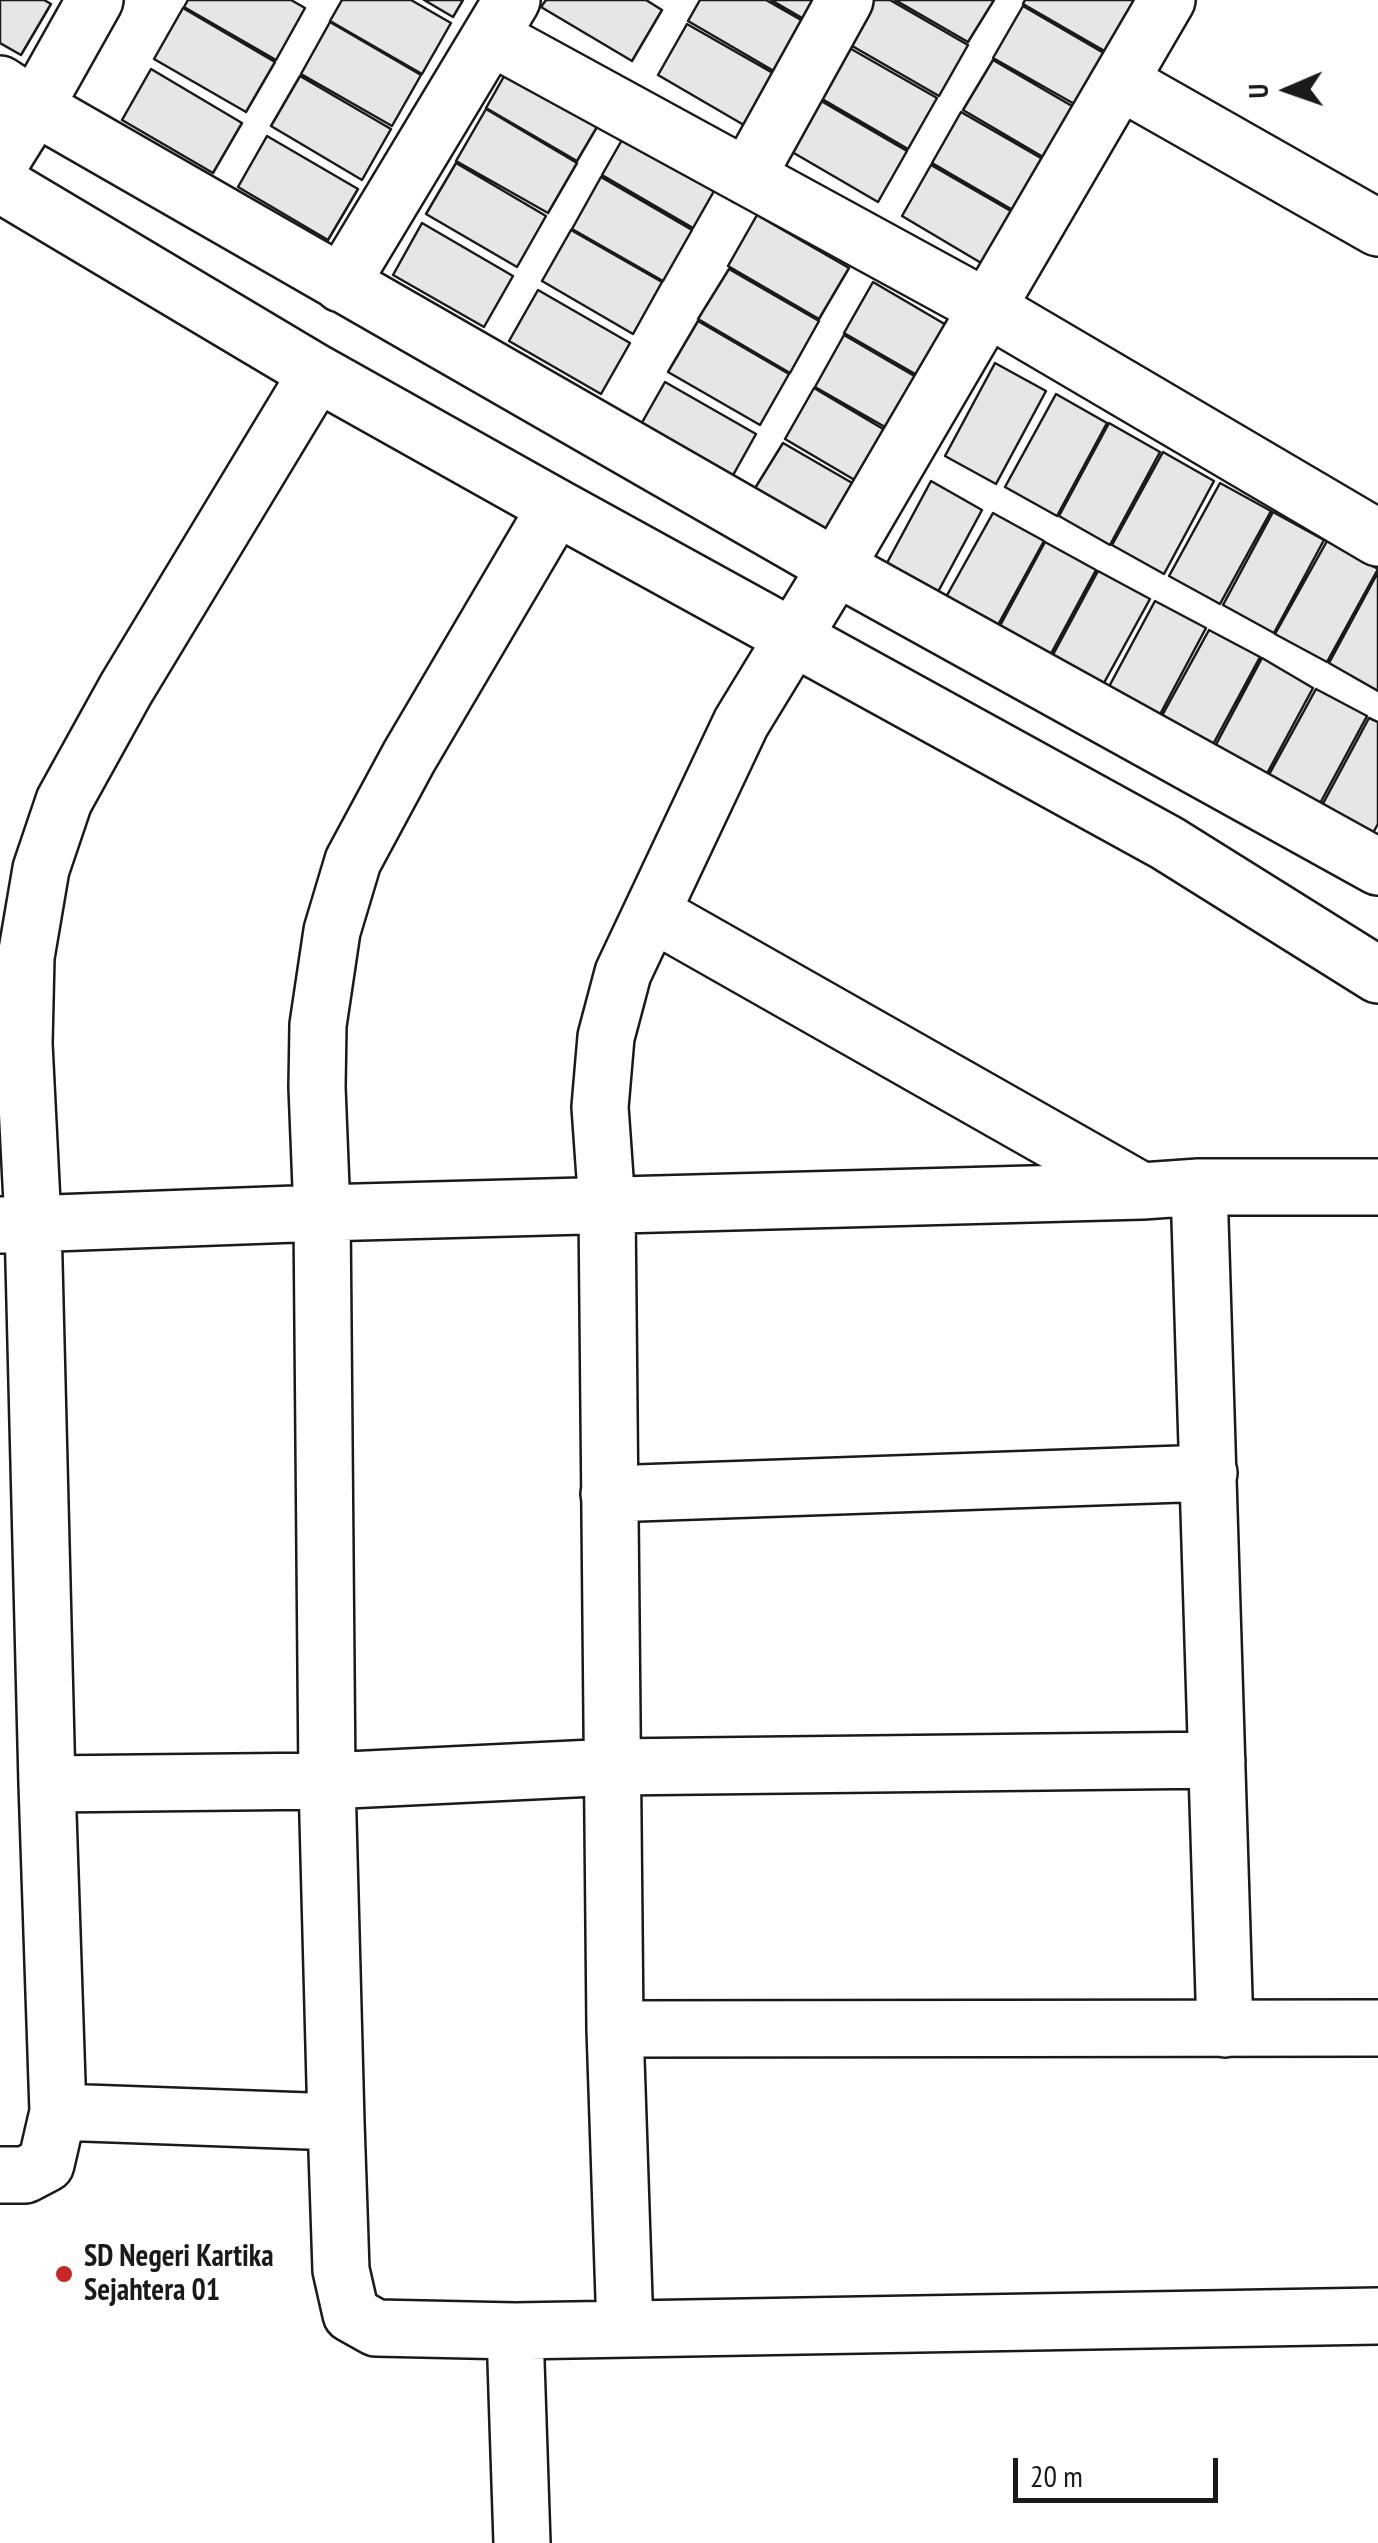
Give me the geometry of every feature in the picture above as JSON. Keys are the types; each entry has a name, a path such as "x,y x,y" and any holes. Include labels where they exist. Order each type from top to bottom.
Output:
{"street":[{"path":"0,163 18,95 95,0"},
{"path":"747,177 845,0"},
{"path":"625,2330 616,2028 607,1206 600,1107 606,1038 623,973 741,724 1167,0"},
{"path":"341,284 502,19 747,177 986,308 1378,538"},
{"path":"1121,82 1378,228"},
{"path":"18,95 836,567 1378,867"},
{"path":"0,184 317,373 556,508 1167,843 1378,975"},
{"path":"0,2175 25,2174 46,2164 58,2112 47,1784 16,1224 26,957 41,869 64,801 126,689 317,373"},
{"path":"556,508 409,757 354,861 332,930 318,1024 336,2122 341,2270 350,2314 376,2328 516,2331 1378,2316"},
{"path":"652,912 1142,1191"},
{"path":"16,1224 1198,1187 1378,1187"},
{"path":"1198,1187 1224,2029"},
{"path":"609,1494 1208,1473"},
{"path":"47,1784 328,1781 614,1767 1218,1760"},
{"path":"616,2028 1378,2028"},
{"path":"58,2112 336,2122"},
{"path":"516,2331 522,2543"}],"building":[{"path":"0,0 44,0 51,4 21,55 0,43"},
{"path":"188,0 291,0 305,8 276,60 184,7"},
{"path":"342,0 411,0 451,23 422,74 330,21"},
{"path":"424,0 463,0 453,17"},
{"path":"546,0 646,0 662,10 632,61 541,7"},
{"path":"700,0 766,0 808,24 779,74 688,21"},
{"path":"771,0 822,0 809,22"},
{"path":"872,0 890,0 968,45 939,96 847,43"},
{"path":"895,0 994,0 968,42"},
{"path":"1025,0 1133,0 1144,7 1115,57 1023,4"},
{"path":"1023,6 1114,59 1085,110 993,58"},
{"path":"183,8 275,62 246,112 154,59"},
{"path":"330,22 421,75 392,126 301,74"},
{"path":"687,24 778,76 749,128 658,75"},
{"path":"846,46 937,98 908,149 817,96"},
{"path":"515,57 607,110 577,161 486,108"},
{"path":"993,60 1084,113 1055,164 963,110"},
{"path":"151,69 242,123 213,173 122,120"},
{"path":"300,76 391,129 362,180 271,126"},
{"path":"816,98 907,151 878,202 787,149"},
{"path":"486,109 577,163 548,213 456,161"},
{"path":"961,112 1053,165 1023,216 932,163"},
{"path":"631,124 722,177 693,228 602,175"},
{"path":"267,136 358,189 328,240 238,187"},
{"path":"456,163 546,216 517,267 426,214"},
{"path":"931,165 1023,218 993,270 902,216"},
{"path":"601,177 692,230 663,281 572,229"},
{"path":"757,215 849,268 819,319 728,266"},
{"path":"422,223 513,276 484,327 393,275"},
{"path":"571,230 662,282 633,334 542,281"},
{"path":"729,269 819,321 790,373 698,319"},
{"path":"873,282 965,336 936,386 844,333"},
{"path":"538,290 630,343 601,394 509,341"},
{"path":"698,321 789,374 760,425 668,372"},
{"path":"844,335 935,388 906,439 815,387"},
{"path":"995,363 1046,391 996,484 945,456"},
{"path":"665,382 756,434 727,486 636,433"},
{"path":"814,388 905,442 875,492 785,439"},
{"path":"1056,394 1107,423 1057,516 1005,487"},
{"path":"1109,423 1160,452 1110,545 1059,516"},
{"path":"783,443 873,495 844,546 752,493"},
{"path":"1163,452 1214,481 1164,574 1112,545"},
{"path":"931,481 982,510 932,603 881,574"},
{"path":"1220,483 1271,511 1220,604 1169,576"},
{"path":"1273,512 1324,540 1274,633 1223,605"},
{"path":"993,513 1044,541 993,634 941,606"},
{"path":"1327,541 1378,569 1327,662 1275,634"},
{"path":"1045,542 1096,570 1046,663 995,635"},
{"path":"1098,571 1150,599 1099,692 1048,664"},
{"path":"1378,572 1378,691 1329,663"},
{"path":"1155,601 1206,628 1156,722 1105,694"},
{"path":"1209,630 1260,657 1210,750 1158,723"},
{"path":"1262,658 1313,688 1263,781 1212,752"},
{"path":"1316,689 1367,716 1317,809 1265,782"},
{"path":"1369,718 1378,722 1378,824 1370,838 1319,811"}],"place":[{"name":"SD Negeri Kartika Sejahtera 01","path":"64,2274"}]}
